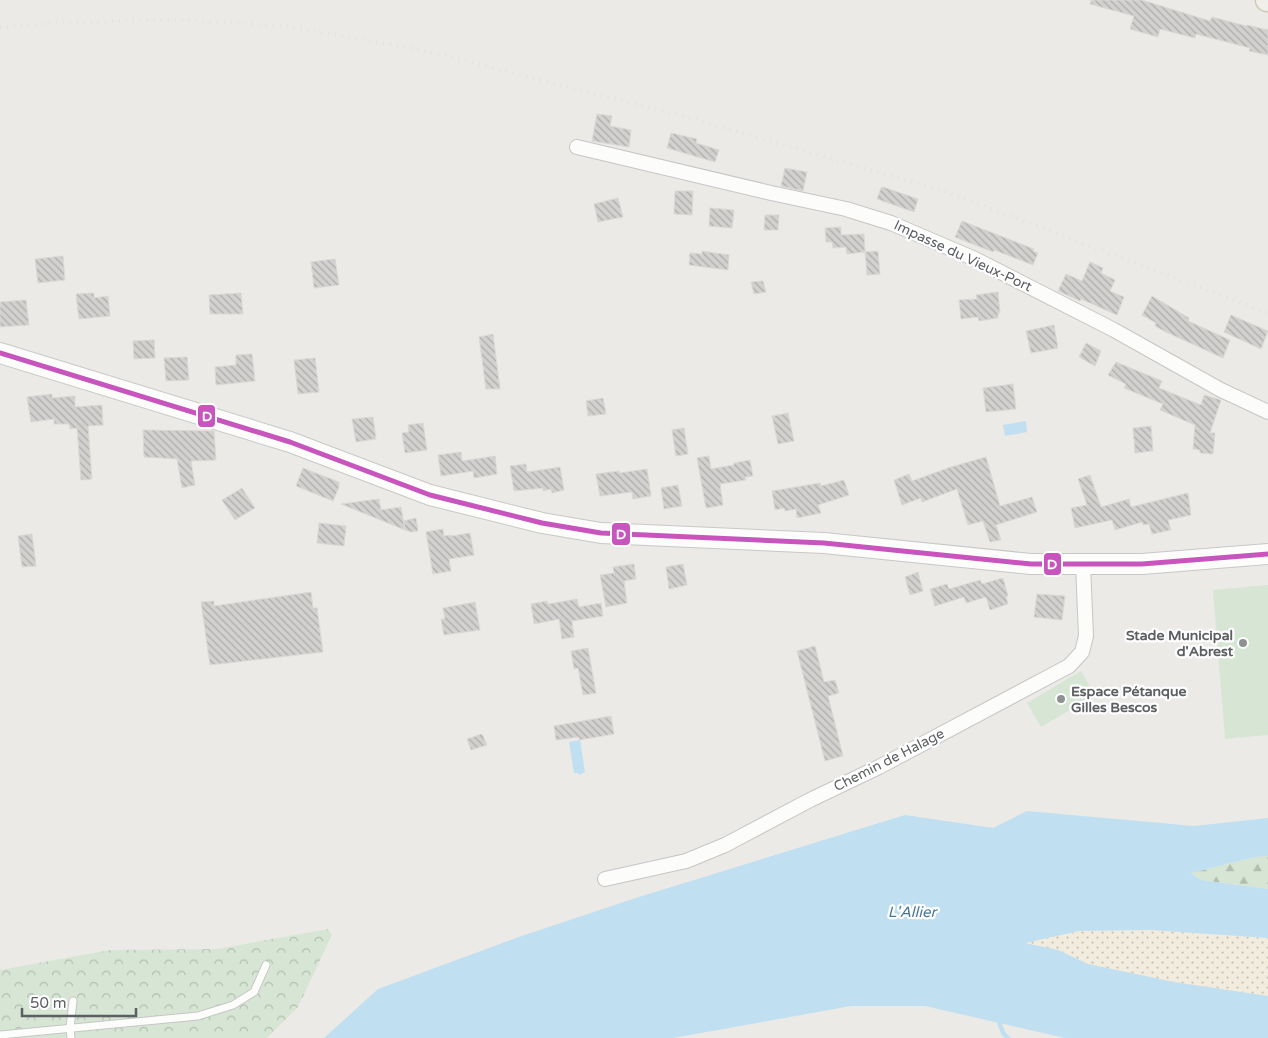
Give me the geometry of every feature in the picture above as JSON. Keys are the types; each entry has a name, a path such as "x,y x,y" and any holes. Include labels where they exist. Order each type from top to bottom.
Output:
{"street":[{"name":"Impasse du Vieux-Port","path":"577,147 771,193 846,208 891,223 975,259 1114,330 1221,390 1268,412"},
{"path":"0,353 290,442 430,495 542,523 601,533 824,544 1031,564 1142,564 1268,554"},
{"path":"1142,564 1212,570 1268,566"},
{"name":"Chemin de Halage","path":"605,879 686,861 725,845 817,796 879,767 1069,666 1082,652 1086,636 1083,565"}],"lane":[{"path":"0,1036 198,1016 233,1005 254,992 266,964"},
{"path":"71,1038 70,1028 73,1001"}],"green space":[{"name":"Stade Municipal d'Abrest","path":"1268,585 1268,735 1225,739 1213,590"},
{"name":"Espace Pétanque Gilles Bescos","path":"1081,671 1095,695 1041,727 1027,703"},
{"path":"1268,856 1268,889 1201,880 1191,873 1255,857"},
{"path":"328,929 332,935 298,1007 267,1038 0,1038 0,970 110,950 217,949"}],"sand":[{"path":"1151,930 1268,938 1268,996 1174,982 1088,964 1058,950 1024,943 1079,931"}],"water":[{"path":"1026,421 1027,432 1005,436 1003,425"},
{"path":"580,740 585,772 579,775 574,773 569,742"},
{"name":"L'Allier","path":"1027,811 1194,826 1268,818 1268,856 1255,857 1191,873 1201,880 1268,889 1268,938 1151,930 1079,931 1025,943 1058,950 1088,964 1174,982 1268,996 1268,1038 1065,1038 925,1006 851,1006 673,1038 324,1038 378,989 516,938 639,897 905,815 993,828"}],"building":[{"path":"1091,0 1142,0 1210,21 1212,17 1268,30 1268,55 1249,51 1250,48 1196,34 1195,38 1160,29 1158,37 1130,29 1134,16 1090,4"},
{"path":"597,114 612,116 610,126 631,130 629,147 592,141"},
{"path":"671,133 697,139 696,143 719,150 715,162 667,148"},
{"path":"785,168 807,172 803,191 781,186"},
{"path":"883,187 918,199 914,212 877,199"},
{"path":"675,191 693,191 692,215 674,214"},
{"path":"618,198 623,217 598,222 594,204"},
{"path":"710,208 734,210 732,228 709,226"},
{"path":"765,215 779,215 778,230 764,230"},
{"path":"962,221 1034,249 1033,251 1038,253 1033,265 955,237"},
{"path":"841,227 841,235 864,234 865,252 847,254 846,247 833,248 832,242 826,242 825,228"},
{"path":"702,251 729,255 728,270 689,265 690,253 702,254"},
{"path":"878,251 880,274 867,275 865,252"},
{"path":"63,256 65,280 38,283 35,259"},
{"path":"335,259 339,285 314,288 311,262"},
{"path":"1090,262 1103,268 1101,273 1115,280 1110,291 1124,297 1117,315 1058,291 1066,274 1082,281"},
{"path":"763,281 766,292 754,294 751,282"},
{"path":"998,292 1000,313 998,313 998,318 979,321 978,317 961,319 959,300 977,299 976,295"},
{"path":"94,293 94,298 108,296 110,316 79,319 76,294"},
{"path":"241,293 243,314 210,314 209,295"},
{"path":"1152,296 1189,318 1188,321 1230,340 1223,358 1166,332 1155,326 1156,323 1142,315"},
{"path":"26,300 29,325 0,327 0,302"},
{"path":"1231,315 1268,331 1261,349 1224,332"},
{"path":"1054,325 1058,348 1031,353 1026,331"},
{"path":"493,334 500,389 486,389 479,337"},
{"path":"154,340 155,358 134,359 133,341"},
{"path":"1086,343 1101,351 1095,366 1079,357"},
{"path":"252,354 255,381 216,385 215,367 236,365 236,355"},
{"path":"187,357 189,380 166,381 164,358"},
{"path":"315,358 319,392 298,394 294,360"},
{"path":"1116,362 1162,381 1159,388 1201,405 1204,395 1221,400 1210,433 1215,433 1213,454 1200,453 1200,450 1193,449 1195,425 1160,410 1163,404 1124,388 1126,384 1108,375"},
{"path":"1013,384 1016,409 986,412 983,388"},
{"path":"52,394 52,398 75,396 75,407 102,405 103,425 88,426 92,479 81,480 77,428 70,429 69,424 54,424 54,419 31,422 27,397"},
{"path":"603,398 606,414 588,416 586,401"},
{"path":"788,413 794,441 778,444 772,416"},
{"path":"373,417 376,439 356,442 352,419"},
{"path":"423,423 427,450 405,453 402,433 409,432 408,425"},
{"path":"1151,426 1153,451 1135,453 1133,428"},
{"path":"684,428 688,454 676,456 672,430"},
{"path":"143,430 214,431 216,460 191,461 195,485 182,488 177,459 144,457"},
{"path":"461,452 462,461 495,456 497,474 474,478 473,471 441,476 438,455"},
{"path":"709,456 711,469 750,460 753,476 745,477 746,480 720,484 723,505 706,508 697,458"},
{"path":"986,457 1000,506 1032,497 1037,512 996,525 1001,540 990,542 983,521 968,525 957,489 922,502 921,498 902,505 894,480 909,474 912,481"},
{"path":"526,464 527,472 560,467 564,490 552,493 551,489 543,491 543,488 514,491 510,466"},
{"path":"303,468 339,482 339,487 333,501 296,486"},
{"path":"647,469 651,496 633,499 632,492 600,496 596,474"},
{"path":"1090,475 1101,507 1129,499 1131,507 1188,493 1191,515 1168,520 1171,530 1152,534 1149,524 1143,525 1142,522 1115,530 1112,520 1075,528 1071,508 1087,505 1078,479"},
{"path":"844,480 849,495 818,505 821,513 797,518 796,509 785,511 784,508 775,510 772,491 820,483 821,486"},
{"path":"678,485 682,506 664,509 661,488"},
{"path":"242,488 255,508 235,520 222,500"},
{"path":"379,499 381,510 401,507 405,530 341,504"},
{"path":"416,518 418,531 411,532 405,530 404,521"},
{"path":"319,523 346,526 344,546 317,543"},
{"path":"443,529 444,536 470,533 474,555 449,559 451,571 433,574 426,532"},
{"path":"32,534 36,566 22,567 18,536"},
{"path":"634,564 636,579 624,581 627,603 606,607 600,575 614,573 613,567"},
{"path":"683,564 687,585 669,589 666,567"},
{"path":"918,572 923,591 910,595 905,577"},
{"path":"1003,578 1008,596 1006,597 1008,604 990,610 986,597 966,603 964,597 935,606 930,589 947,584 949,589 980,580 982,584"},
{"path":"311,592 313,608 317,608 323,652 210,665 201,602 214,601 214,606"},
{"path":"1037,594 1065,596 1062,620 1034,617"},
{"path":"577,599 579,607 601,603 603,616 572,621 574,637 562,639 559,619 534,624 531,604 547,601 548,604"},
{"path":"475,602 480,630 444,635 441,619 445,619 443,608"},
{"path":"815,646 824,682 835,680 839,693 828,696 843,756 825,761 797,651"},
{"path":"588,648 596,693 583,695 578,668 574,669 571,651"},
{"path":"611,716 614,734 579,740 579,737 556,740 554,726"},
{"path":"482,734 487,745 471,750 467,739"}],"waterway":[{"path":"998,1019 1003,1033 1008,1038"}],"railway":[{"path":"0,27 69,22 179,20 284,26 427,51 686,117 944,191 1268,313"}],"transit line":[{"name":"D","path":"0,353 290,442 430,495 542,523 601,533 824,543 1031,564 1142,564 1268,554"}],"place":[{"name":"Stade Municipal d'Abrest","path":"1243,643"},
{"name":"Espace Pétanque Gilles Bescos","path":"1061,699"}]}
